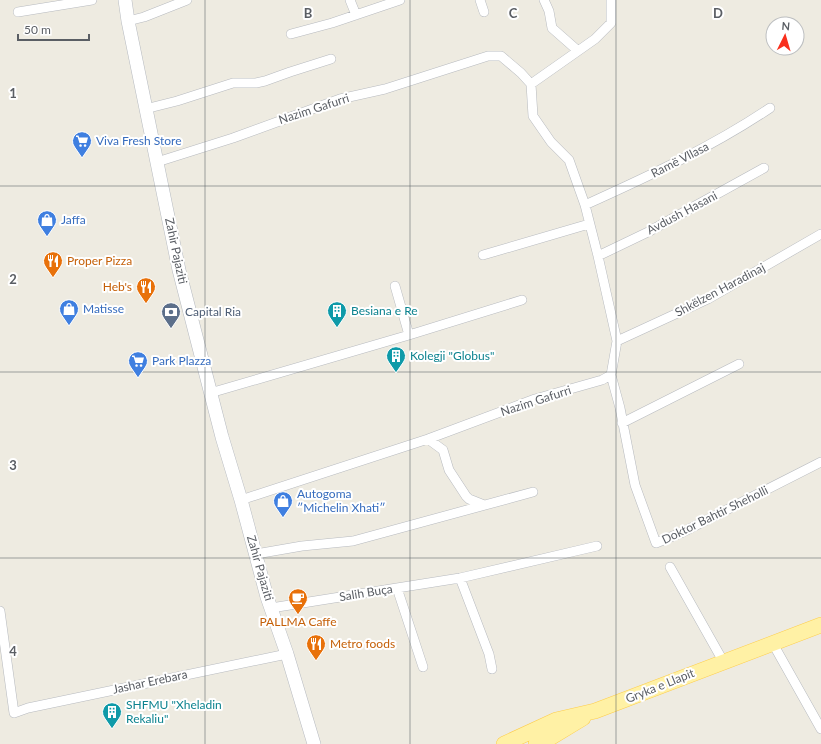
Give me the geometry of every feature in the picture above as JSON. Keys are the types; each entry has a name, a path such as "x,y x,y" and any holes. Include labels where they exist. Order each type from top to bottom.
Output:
{"main road":[{"name":"Zahir Pajaziti","path":"125,0 179,270 222,437 271,608 287,654 314,744"},
{"name":"Gryka e Llapit","path":"504,744 556,720 596,711 772,642 821,625"},
{"name":"Gryka e Llapit","path":"536,744 550,738 596,711"}],"street":[{"path":"18,12 92,0"},
{"path":"128,21 144,17 187,0"},
{"path":"350,0 356,15"},
{"path":"291,34 356,15 400,0"},
{"path":"480,0 484,12"},
{"path":"544,0 549,11 552,28 577,50"},
{"path":"611,0 611,24 595,39 577,50 531,84 532,116 551,142 569,160 585,204 617,341 611,375"},
{"name":"Nazim Gafurri","path":"157,162 225,140 340,99 385,89 488,56 501,56 521,73 531,84"},
{"path":"146,109 233,83 256,83 266,81 331,60"},
{"name":"Ramë Vllasa","path":"585,204 632,184 703,148 744,126 770,108"},
{"name":"Avdush Hasani","path":"598,256 648,232 764,168"},
{"path":"483,255 589,224"},
{"name":"Shkëlzen Haradinaj","path":"617,341 708,299 821,234"},
{"path":"395,286 409,335"},
{"path":"211,391 216,391 409,335 452,320 522,300"},
{"path":"622,423 739,364"},
{"name":"Nazim Gafurri","path":"241,500 428,439 535,399 602,380 611,375"},
{"name":"Doktor Bahtir Sheholli","path":"611,375 620,408 635,485 656,543 683,532 821,462"},
{"path":"428,439 443,450 449,470 466,496 469,499 484,505"},
{"path":"256,554 302,546 353,541 533,492"},
{"name":"Salih Buça","path":"271,608 460,578 596,546"},
{"path":"670,567 724,661"},
{"path":"460,578 489,654 492,669"},
{"path":"397,588 422,667"},
{"name":"Jashar Erebara","path":"0,611 14,713 28,708 287,654"},
{"path":"772,642 821,728"}],"place":[{"name":"Viva Fresh Store","path":"82,158"},
{"name":"Jaffa","path":"47,237"},
{"name":"Proper Pizza","path":"53,278"},
{"name":"Heb's","path":"146,304"},
{"name":"Matisse","path":"69,326"},
{"name":"Besiana e Re","path":"337,328"},
{"name":"Capital Ria","path":"171,329"},
{"name":"Kolegji \"Globus\"","path":"396,373"},
{"name":"Park Plazza","path":"138,378"},
{"name":"Autogoma ʺMichelin Xhatiʺ","path":"283,518"},
{"name":"PALLMA Caffe","path":"298,615"},
{"name":"Metro foods","path":"316,661"},
{"name":"SHFMU \"Xheladin Rekaliu\"","path":"112,729"}]}
